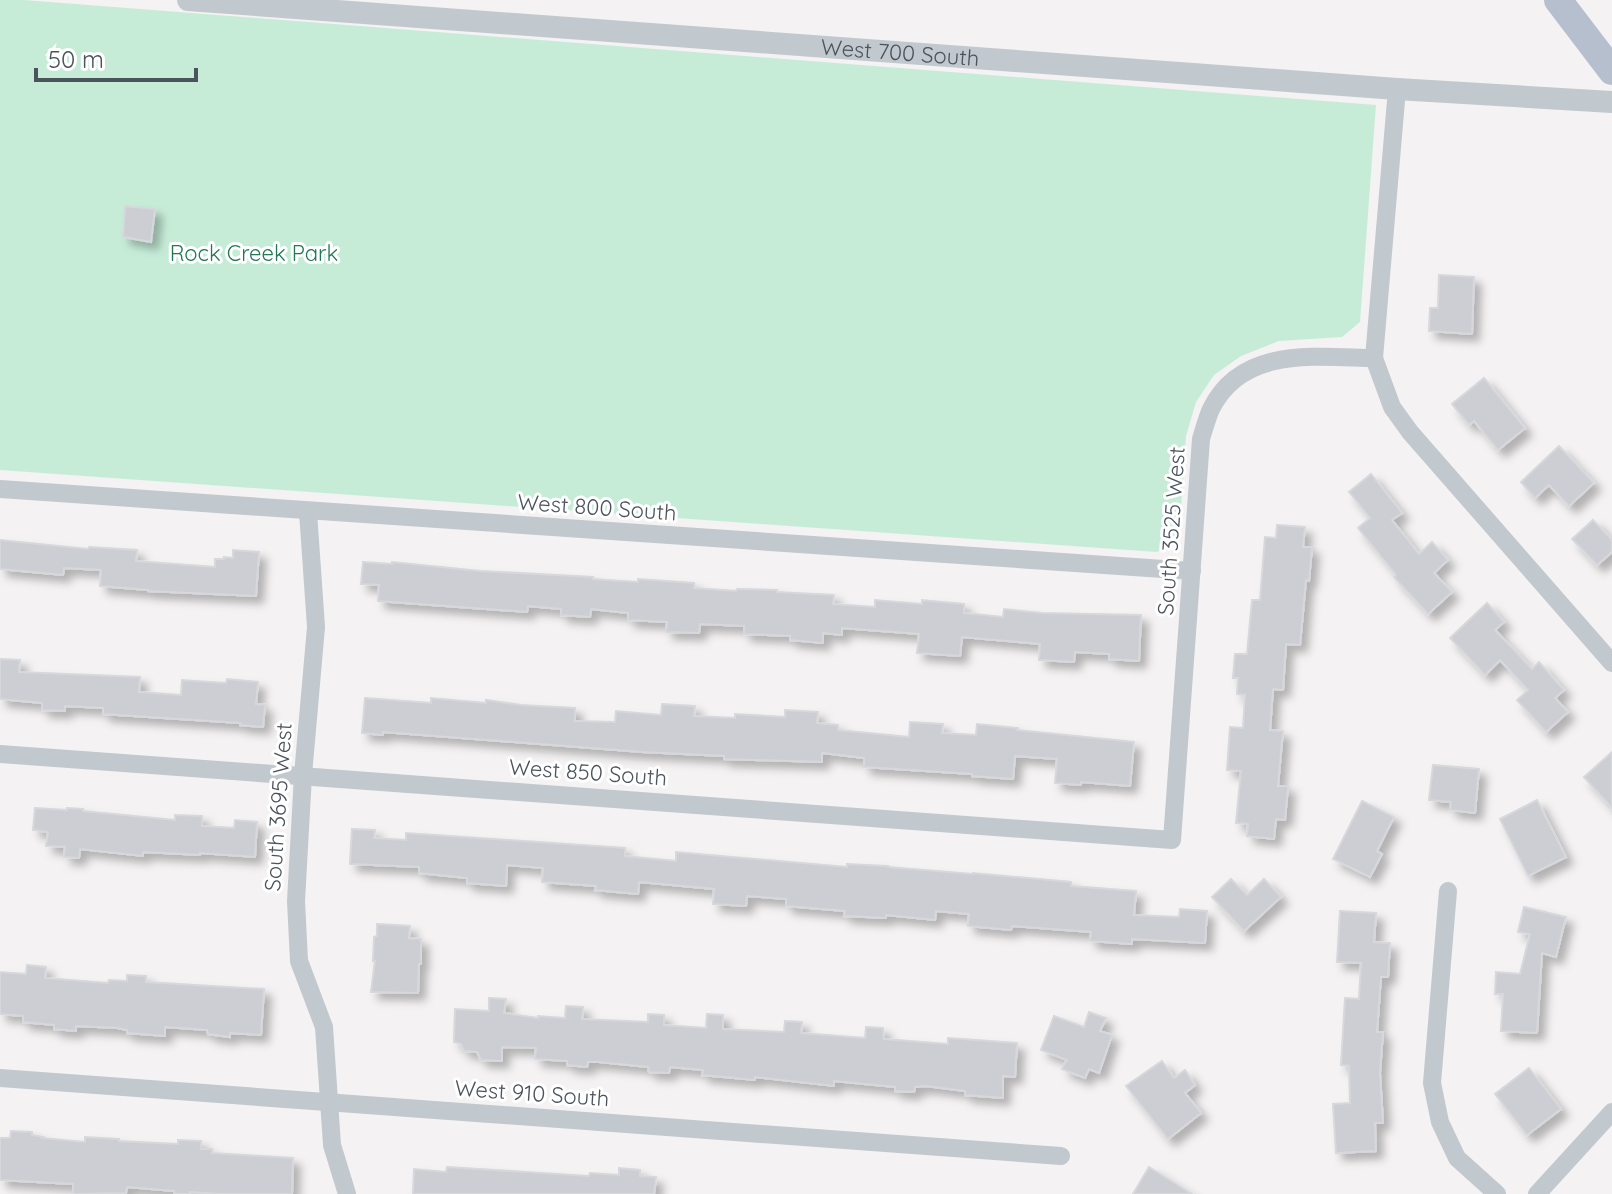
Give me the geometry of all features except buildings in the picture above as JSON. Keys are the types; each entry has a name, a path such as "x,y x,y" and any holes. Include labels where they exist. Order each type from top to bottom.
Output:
{"main road":[{"path":"1565,9 1612,71"}],"street":[{"name":"West 700 South","path":"188,0 1612,102"},
{"path":"1397,89 1374,358 1392,407 1410,432 1612,663"},
{"name":"South 3525 West","path":"1172,840 1201,439 1211,408 1231,381 1257,365 1295,357 1374,358"},
{"name":"West 800 South","path":"0,489 1192,571"},
{"name":"South 3695 West","path":"308,512 316,627 296,901 299,961 324,1027 332,1145 347,1194"},
{"name":"West 850 South","path":"0,754 1172,840"},
{"path":"1448,891 1432,1083 1440,1122 1457,1158 1497,1194"},
{"name":"West 910 South","path":"0,1078 1061,1156"},
{"path":"1537,1194 1612,1112"}],"green space":[{"name":"Rock Creek Park","path":"0,0 1376,105 1360,322 1342,337 1279,341 1241,356 1214,375 1196,402 1186,436 1179,537 1157,552 0,470"}]}
